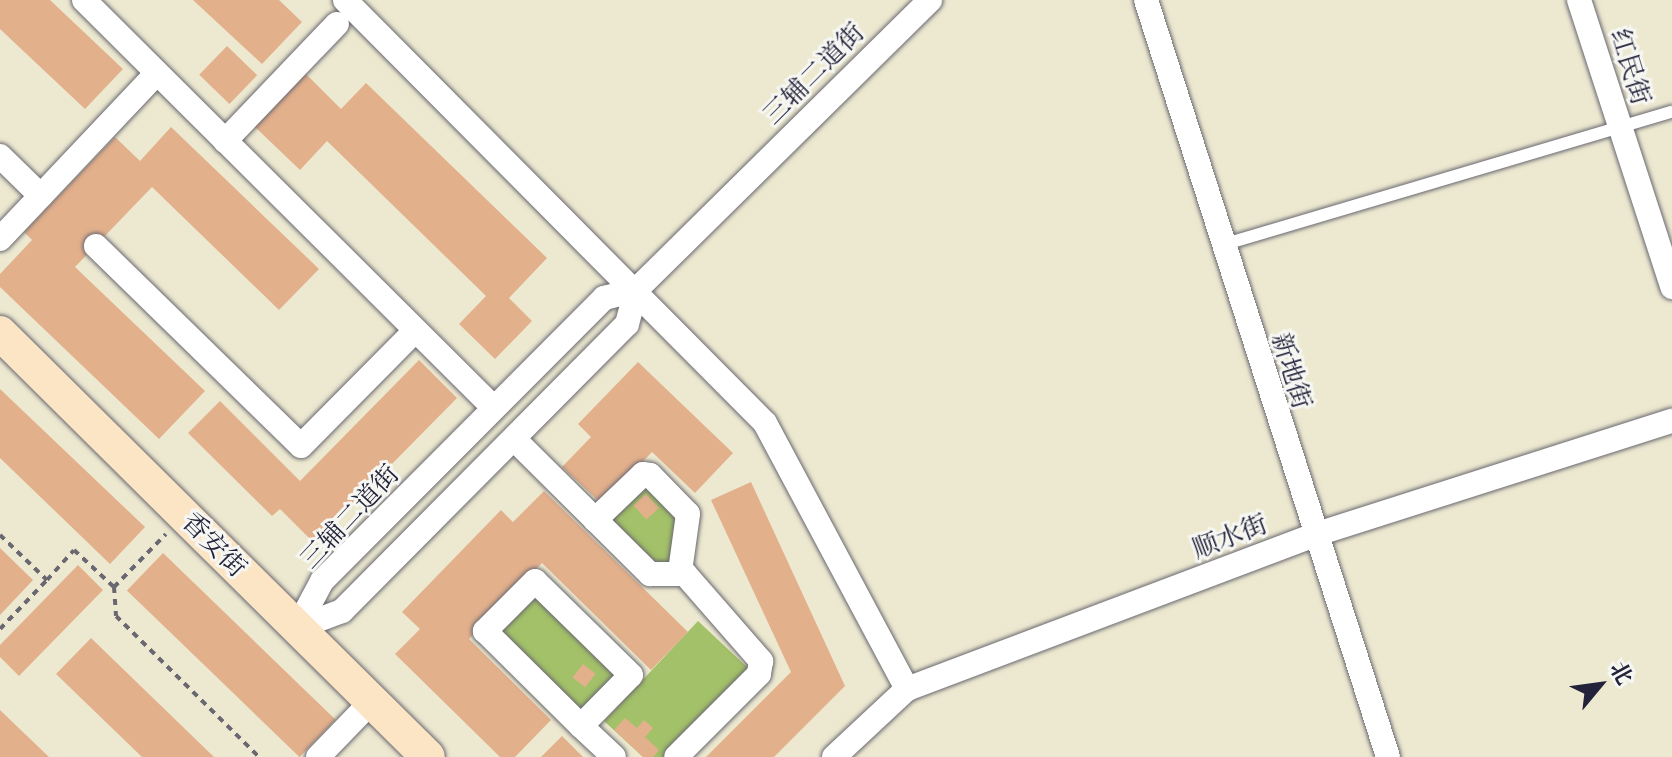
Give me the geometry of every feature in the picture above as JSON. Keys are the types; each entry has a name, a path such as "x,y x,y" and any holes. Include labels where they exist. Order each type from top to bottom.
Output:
{"street":[{"path":"84,0 494,408"},
{"path":"345,0 765,423 907,689"},
{"name":"三辅二道街","path":"297,628 342,611 627,324 636,290 930,0"},
{"name":"新地街","path":"1146,0 1314,535 1388,757"},
{"name":"红民街","path":"1579,0 1672,287"},
{"path":"225,141 337,24"},
{"path":"0,239 157,73"},
{"path":"0,156 41,196"},
{"path":"96,246 301,446 415,331"},
{"name":"三辅二道街","path":"297,628 322,581 604,298 636,290"},
{"name":"香安街","path":"0,333 428,757"},
{"name":"顺水街","path":"834,757 907,689 1314,535 1672,421"},
{"path":"514,439 653,576 680,572"},
{"path":"595,520 643,474 650,475 688,514 680,572"},
{"path":"676,757 759,674 761,661 680,572"},
{"path":"581,726 631,675 535,581 485,631 581,726 614,757"},
{"path":"318,757 372,701"}],"lane":[{"path":"1222,245 1672,112"}],"path":[{"path":"114,587 184,516"},
{"path":"0,535 47,580"},
{"path":"0,629 74,550 114,587 116,616 259,757"}],"green space":[{"path":"643,474 686,510 680,572 657,577 595,520"},
{"path":"535,581 631,674 582,725 486,632"},
{"path":"698,621 748,668 664,757 643,757 604,721"}],"building":[{"path":"0,0 50,0 123,69 85,109 0,29"},
{"path":"193,0 279,0 302,22 262,64"},
{"path":"227,46 257,75 229,104 199,75"},
{"path":"305,73 341,109 366,83 547,258 509,298 532,321 495,359 459,324 486,296 327,141 300,170 254,126"},
{"path":"171,127 319,269 279,310 152,187 75,267 205,391 159,439 0,287 0,274 32,240 24,232 115,137 140,161"},
{"path":"419,360 457,398 314,543 280,509 272,516 188,433 220,401 300,481"},
{"path":"638,362 733,453 695,493 652,452 602,504 562,467 591,437 578,424"},
{"path":"0,389 145,527 110,564 0,458"},
{"path":"751,482 845,686 774,757 706,757 791,672 711,500"},
{"path":"544,491 688,632 651,670 542,563 469,639 551,720 515,757 500,757 395,654 420,629 402,612 501,510 513,522"},
{"path":"646,494 659,508 647,519 634,506"},
{"path":"0,548 33,580 0,615"},
{"path":"163,553 336,720 299,757 127,590"},
{"path":"78,565 103,590 19,676 0,657 0,645"},
{"path":"91,638 214,757 142,757 56,674"},
{"path":"583,664 596,674 585,687 573,677"},
{"path":"0,710 49,757 0,757"},
{"path":"625,718 637,728 644,720 653,728 645,737 659,750 653,757 643,757 614,730"},
{"path":"562,736 583,757 541,757"}]}
